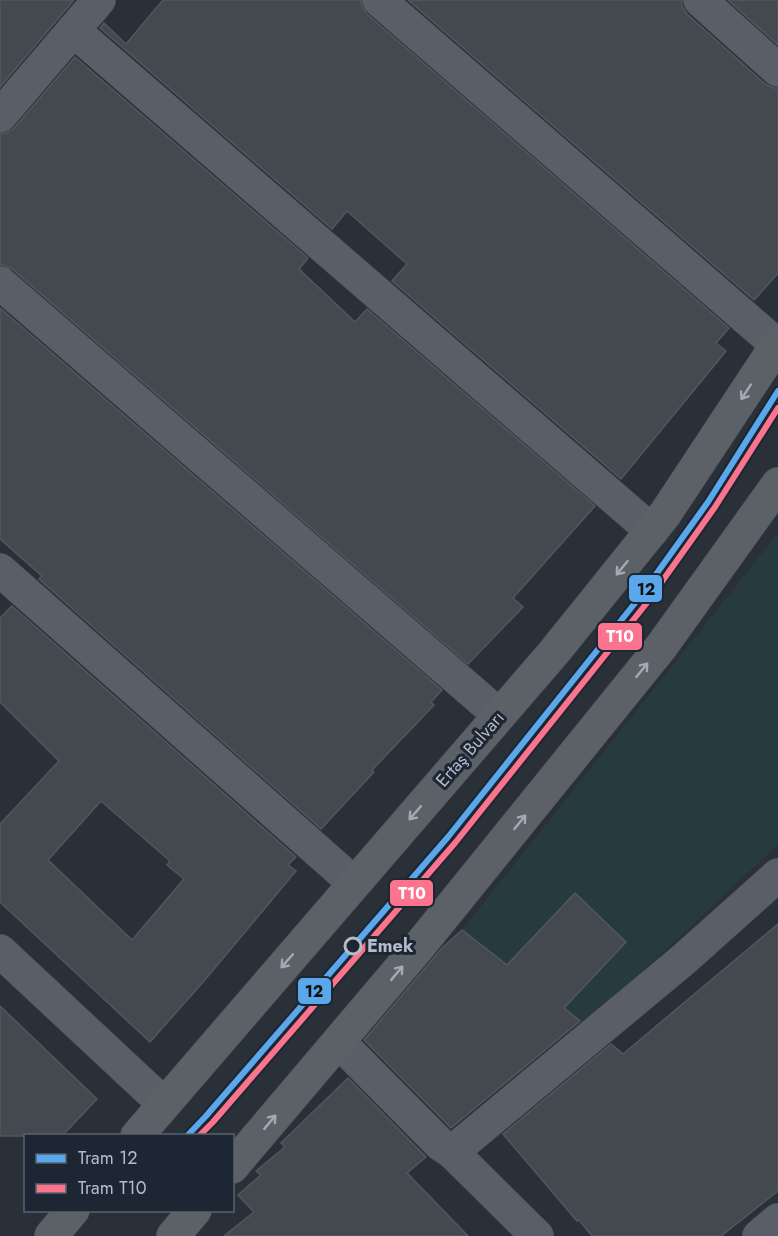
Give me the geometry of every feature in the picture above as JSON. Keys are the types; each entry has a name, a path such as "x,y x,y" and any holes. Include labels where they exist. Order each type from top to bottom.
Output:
{"main road":[{"name":"Ertaş Bulvarı","path":"139,1134 555,651 652,531 777,344"},
{"path":"234,1165 421,944 661,647 778,484"},
{"path":"51,1236 71,1212"},
{"path":"173,1236 193,1212"}],"street":[{"path":"0,116 99,0"},
{"path":"379,0 777,344"},
{"path":"700,0 778,70"},
{"path":"73,30 652,531"},
{"path":"0,283 499,715"},
{"path":"0,570 354,883"},
{"path":"452,1152 683,960 778,875"},
{"path":"0,951 164,1104"},
{"path":"339,1042 440,1144 452,1152 537,1236"},
{"path":"759,1236 778,1220"}],"green space":[{"path":"778,533 778,845 585,1025 462,930"}],"building":[{"path":"0,0 74,0 0,87"},
{"path":"163,0 361,0 362,7 367,14 729,328 716,343 726,351 621,479 392,281 407,264 347,211 332,229 100,28 104,23 126,44"},
{"path":"408,0 682,0 682,6 687,14 765,84 778,88 778,273 754,300"},
{"path":"728,0 778,0 778,45"},
{"path":"75,57 308,258 299,269 355,322 367,309 595,506 513,598 523,607 468,664 12,269 0,265 0,134 7,133 14,128"},
{"path":"0,308 442,690 431,702 434,705 372,770 374,772 321,829 39,579 42,576 0,539"},
{"path":"12,606 296,857 288,865 296,871 150,1042 0,902 0,824 59,761 0,702 0,618","holes":["101,801 170,861 167,865 184,879 132,940 48,860"]},
{"path":"575,893 626,942 564,1008 580,1021 451,1128 364,1040 442,948 462,930 507,965"},
{"path":"778,924 778,1191 721,1236 592,1236 503,1134 611,1044 623,1054"},
{"path":"0,1006 97,1099 64,1134 0,1136"},
{"path":"348,1078 426,1157 407,1173 468,1236 224,1236 254,1212 238,1195 261,1175 256,1171 285,1147 281,1143"}],"tram line":[{"name":"12","path":"189,1134 448,837 639,598 708,502 778,391"},
{"name":"T10","path":"201,1134 455,843 646,604 715,507 778,408"}],"place":[{"name":"Emek","path":"353,946"}]}
